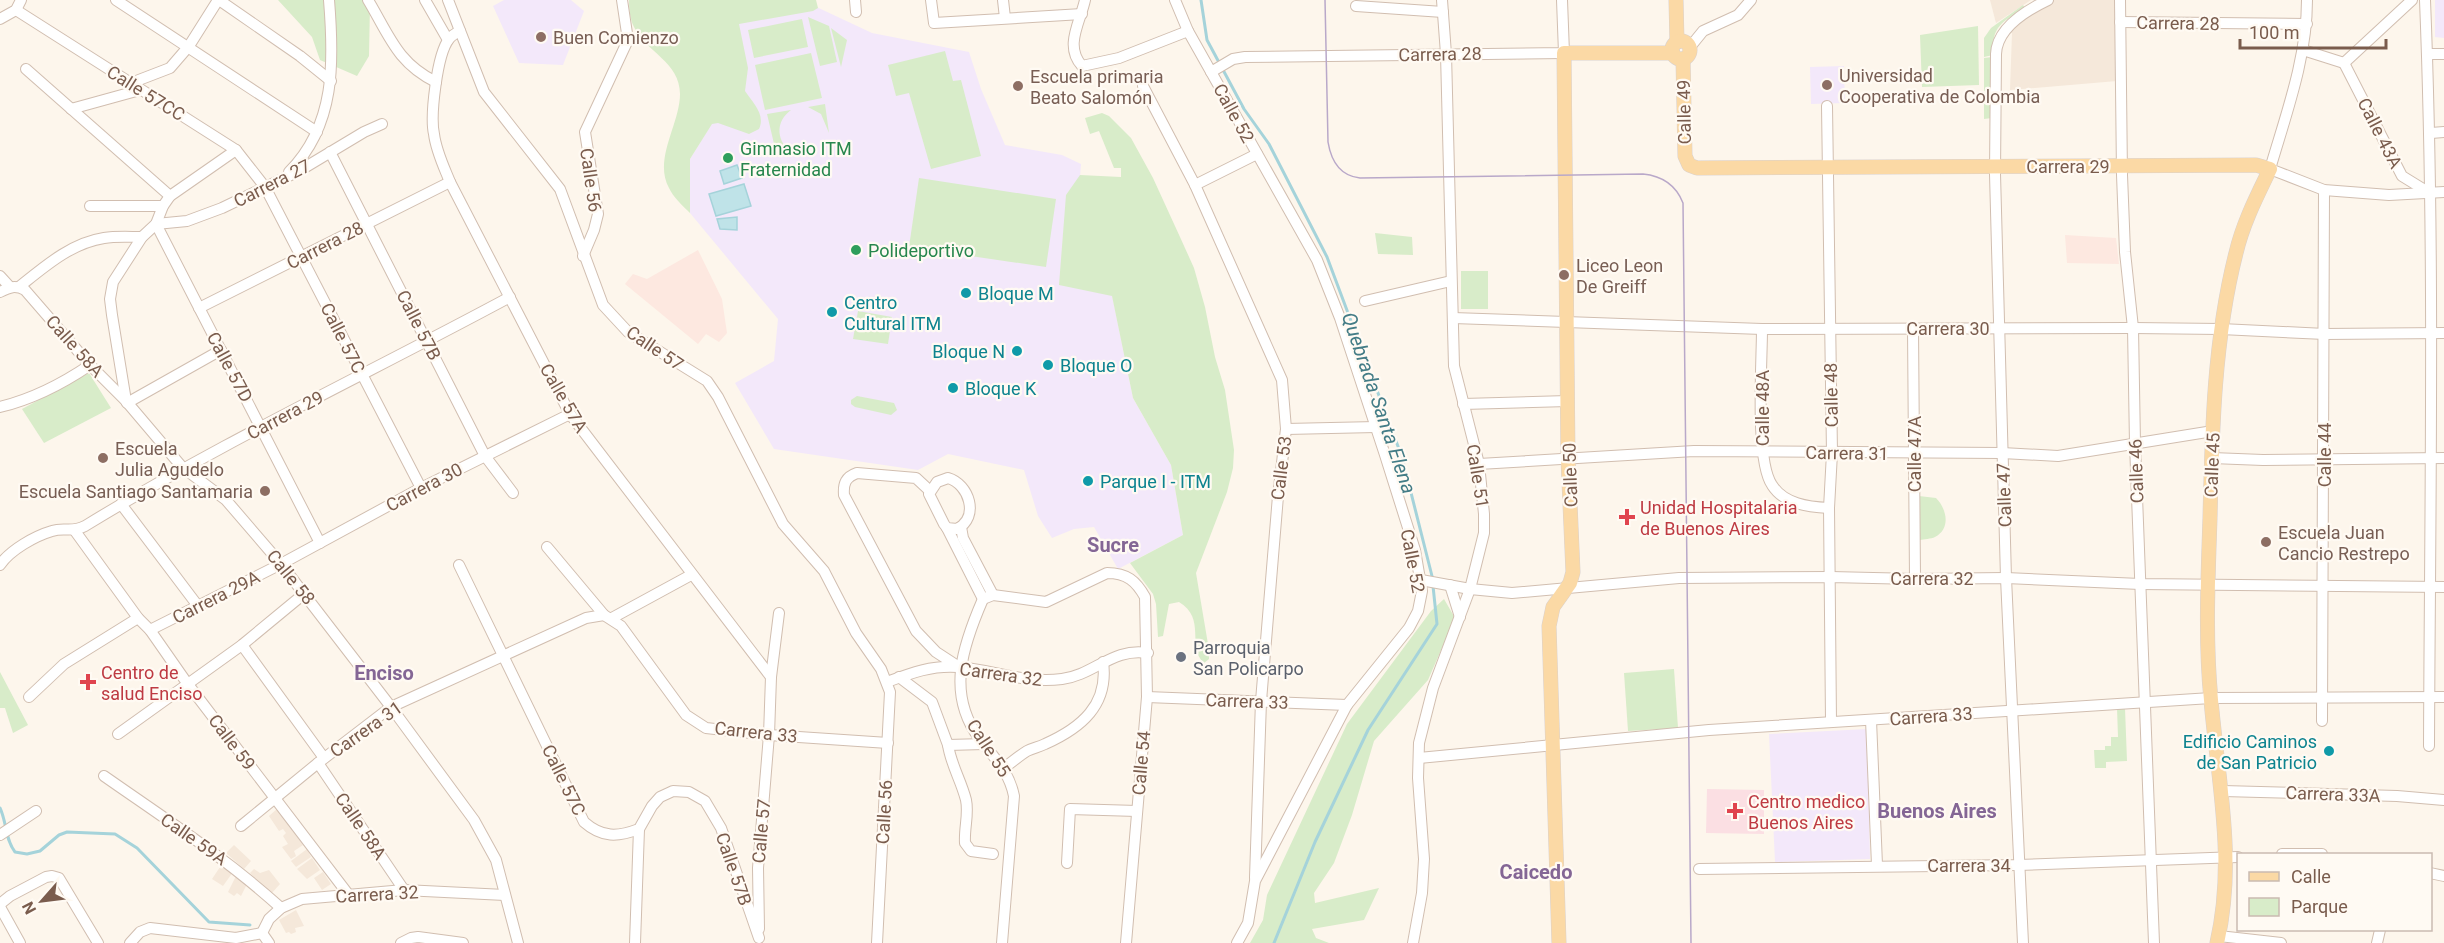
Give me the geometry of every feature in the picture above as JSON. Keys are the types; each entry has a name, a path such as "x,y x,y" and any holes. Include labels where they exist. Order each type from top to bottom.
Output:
{"main road":[{"name":"Calle 49","path":"1676,0 1682,48"},
{"name":"Calle 49","path":"1685,0 1682,48 1685,156 1689,165"},
{"name":"Carrera 28","path":"1564,52 1682,48"},
{"name":"Calle 50","path":"1559,943 1549,626 1553,607 1564,588 1570,583 1573,572 1568,458 1564,52"},
{"name":"Carrera 29","path":"1689,165 1697,168 1828,168 2256,165 2270,169"},
{"name":"Calle 45","path":"2218,940 2225,884 2232,857 2211,698 2208,585 2213,431 2221,329 2236,252 2247,217 2270,169"}],"street":[{"path":"116,0 317,132"},
{"path":"71,109 135,86 163,72 189,46 218,0 300,56 331,81"},
{"path":"270,184 290,171 300,161 317,132 331,81 333,51 329,0"},
{"path":"368,0 407,63 420,74 436,82"},
{"path":"425,0 448,40 460,31"},
{"name":"Calle 57","path":"448,0 484,92 560,189 603,305 628,332 707,381 718,397 783,524 824,571 856,633 887,682"},
{"name":"Calle 56","path":"583,256 598,214 585,132 628,40 622,0"},
{"path":"855,0 856,12"},
{"path":"931,0 934,23 1082,14"},
{"path":"1003,0 1005,18"},
{"path":"1085,0 1072,44 1076,59 1082,66 1119,58 1188,31"},
{"name":"Calle 52","path":"1175,0 1188,31 1213,71 1317,260 1340,318 1425,581 1416,618 1347,705 1255,881 1248,923 1237,943"},
{"name":"Calle 51","path":"1413,943 1422,893 1424,859 1419,743 1433,688 1470,590 1484,533 1479,464 1454,366 1446,54 1442,0"},
{"name":"Calle 50","path":"1562,0 1564,52"},
{"path":"1682,48 1703,31 1738,15 1751,0"},
{"name":"Calle 47","path":"2023,943 2002,453 1995,166 1997,46 2006,29 2048,0"},
{"name":"Calle 46","path":"2120,0 2125,252 2133,328 2135,444 2154,943"},
{"name":"Calle 45","path":"2270,169 2303,50 2307,24 2307,0"},
{"path":"2303,50 2344,63 2412,0"},
{"path":"2425,0 2431,133 2429,192 2432,333 2429,457 2429,746"},
{"path":"0,19 19,5"},
{"name":"Calle 57CC","path":"19,5 135,86 236,150 270,184"},
{"path":"1356,6 1443,12"},
{"name":"Carrera 28","path":"2120,22 2307,24"},
{"name":"Calle 57A","path":"448,40 436,82 433,132 436,148 450,182 570,414 771,677"},
{"name":"Carrera 28","path":"1213,71 1245,57 1564,52"},
{"path":"2427,54 2444,54"},
{"name":"Calle 43A","path":"2344,63 2402,176 2429,192"},
{"path":"26,69 170,196"},
{"name":"Calle 53","path":"1143,86 1195,185 1282,380 1286,429 1278,496 1261,701 1255,881"},
{"name":"Calle 48","path":"1827,106 1832,453 1829,508 1831,721"},
{"name":"Carrera 27","path":"156,224 187,221 222,208 299,171 382,124"},
{"path":"2431,133 2444,132"},
{"path":"221,350 127,402 110,299 113,282 142,237 156,224 170,196 236,150"},
{"name":"Calle 57B","path":"330,152 485,456 513,493"},
{"path":"1195,185 1257,154"},
{"name":"Carrera 29","path":"2270,169 2324,190 2389,195 2444,192"},
{"name":"Carrera 28","path":"199,308 450,182"},
{"name":"Calle 57C","path":"270,184 302,257 421,488"},
{"name":"Calle 44","path":"2322,721 2324,190"},
{"path":"90,206 163,206"},
{"name":"Calle 57D","path":"156,224 320,543"},
{"path":"13,289 57,257 87,242 104,238 142,237"},
{"name":"Calle 58A","path":"0,276 127,402"},
{"path":"1365,301 1452,281"},
{"name":"Carrera 29","path":"0,565 4,558 26,543 54,530 75,531 182,467 262,428 510,297"},
{"name":"Carrera 30","path":"1453,318 1762,329 2133,328 2325,334 2444,333"},
{"name":"Calle 47A","path":"1913,328 1915,579"},
{"name":"Calle 48A","path":"1762,329 1762,451 1766,472 1772,485 1782,496 1808,507 1829,508"},
{"path":"0,407 37,395 90,365"},
{"path":"1463,404 1568,401"},
{"name":"Calle 58","path":"127,402 182,467 226,500 281,564 391,707 486,840 496,860 518,943"},
{"name":"Carrera 30","path":"281,564 421,488 570,414"},
{"path":"1286,429 1376,428"},
{"name":"Carrera 31","path":"1479,464 1690,451 2002,453 2058,456 2213,431"},
{"path":"2212,458 2263,460 2444,458"},
{"path":"961,527 963,538 988,597 965,645 959,667 936,652 916,632 844,495 843,485 848,476 857,473 916,478 930,491 934,507 988,597"},
{"path":"930,491 937,482 948,478 962,486 970,505 967,520 961,527 947,528"},
{"path":"121,504 198,606"},
{"name":"Calle 59","path":"75,531 274,799 348,894"},
{"path":"547,547 608,616"},
{"name":"Carrera 29A","path":"150,630 281,564"},
{"name":"Calle 57C","path":"459,565 584,822 594,831 618,835 639,829"},
{"name":"Calle 54","path":"988,597 1046,602 1107,573 1126,576 1138,585 1145,597 1148,653 1147,697 1126,943"},
{"name":"Carrera 31","path":"241,826 321,760 391,707 586,618 608,616 692,576"},
{"name":"Carrera 32","path":"1425,581 1470,590 1512,593 1684,578 1831,577 2006,578 2140,584 2444,587"},
{"path":"1449,585 1460,617"},
{"path":"118,734 242,645 304,594"},
{"name":"Calle 57","path":"759,941 758,868 769,735 771,677 779,613"},
{"name":"Carrera 33","path":"608,616 621,626 686,715 706,728 769,735 888,743"},
{"path":"29,697 63,664 138,618"},
{"name":"Calle 58A","path":"242,645 321,760 404,890"},
{"name":"Carrera 32","path":"887,682 923,668 959,667 1046,682 1067,679 1119,654 1134,651 1148,653"},
{"path":"1004,768 1029,750 1068,732 1084,720 1101,695 1105,677 1103,662"},
{"name":"Calle 55","path":"959,667 961,691 967,714 977,735 1004,768 1011,781 1014,796 1002,943"},
{"path":"899,677 932,702 968,811 965,843 971,851 993,854"},
{"name":"Calle 56","path":"877,943 890,692 887,682"},
{"name":"Carrera 33","path":"1147,697 1347,705"},
{"name":"Carrera 33","path":"1419,758 1553,747 1709,730 2211,698 2444,697"},
{"path":"1871,720 1877,865"},
{"path":"948,745 984,744"},
{"name":"Calle 59A","path":"104,776 215,853 281,908"},
{"name":"Calle 57B","path":"639,829 660,797 673,791 689,792 705,801 721,828 759,941"},
{"name":"Carrera 33A","path":"2223,791 2444,800"},
{"path":"1067,863 1070,809 1137,811"},
{"path":"0,835 36,812"},
{"path":"635,943 639,829"},
{"name":"Carrera 34","path":"1700,869 2018,865 2232,857"},
{"path":"21,943 0,906 10,896 52,876 59,878 98,943"},
{"name":"Carrera 32","path":"281,908 302,899 404,890 505,895"},
{"path":"262,933 269,919 281,908"},
{"path":"130,943 140,932 150,928 236,938 262,933"},
{"path":"262,933 269,943"},
{"path":"401,943 417,937 463,943"},
{"path":"2218,940 2281,943"}],"shaded area":[{"name":"Buen Comienzo","path":"504,0 571,0 584,11 563,65 519,63 493,6"},
{"path":"1990,0 2031,0 1996,23"},
{"path":"2053,0 2115,0 2117,81 2010,90 2012,33 2005,34 2006,31"},
{"path":"2435,0 2444,0 2444,38 2435,37"},
{"path":"808,3 872,33 969,52 981,89 1005,145 1062,155 1081,164 1080,177 1066,195 1112,295 1133,398 1171,465 1183,535 1118,569 1094,527 1074,529 1052,538 1038,516 1024,470 948,454 918,470 774,449 735,383 774,361 778,319 690,213 690,159 719,112 726,18"},
{"name":"Universidad Cooperativa de Colombia","path":"1844,66 1845,103 1811,104 1810,67"},
{"path":"2065,235 2116,238 2119,264 2067,263"},
{"path":"698,250 722,299 727,333 719,342 706,334 698,344 625,284 633,274 647,279"},
{"path":"1867,729 1870,859 1775,862 1769,734"},
{"name":"Centro medico Buenos Aires","path":"1707,789 1764,790 1764,834 1706,833"},
{"path":"277,809 303,845 294,851 296,856 291,859 282,847 288,844 283,836 286,833 283,829 279,831 269,816"},
{"path":"234,845 251,861 244,869 226,853"},
{"path":"307,849 311,857 296,867 291,861"},
{"path":"312,858 320,870 307,879 297,869"},
{"path":"222,864 233,872 223,886 212,879"},
{"path":"254,869 260,873 269,870 280,884 271,894 250,873"},
{"path":"323,872 331,884 322,890 314,878"},
{"path":"237,874 248,882 241,896 237,893 234,896 228,892"},
{"path":"296,910 304,926 295,928 296,932 291,934 286,933 279,920"}],"green space":[{"path":"278,0 367,0 370,5 369,56 357,76 320,60 312,37"},
{"path":"629,0 816,0 818,8 813,11 739,24 748,68 745,91 759,113 761,124 759,129 749,134 718,123 712,124 690,159 690,213 673,195 665,177 665,153 679,105 679,83 669,65 639,36 630,14"},
{"path":"2023,5 2025,8 2010,17 1996,31 1993,55 1984,57 1984,38 1991,28"},
{"path":"808,17 829,26 837,62 820,66"},
{"path":"802,19 808,47 754,58 748,30"},
{"path":"1978,26 1979,85 1922,87 1920,35"},
{"path":"831,28 847,40 841,67"},
{"path":"945,51 953,81 961,80 981,156 931,169 909,93 896,96 888,65"},
{"path":"811,53 822,98 765,110 755,65"},
{"path":"1992,57 1993,90 1984,91 1984,58"},
{"path":"1984,92 1991,92 1992,118 1984,119"},
{"path":"825,104 829,133 821,114 808,107"},
{"path":"791,110 780,124 782,141 789,151 775,148 767,114"},
{"path":"1102,113 1109,116 1131,138 1153,178 1194,268 1225,390 1234,450 1233,468 1227,492 1196,573 1209,650 1209,659 1204,663 1196,649 1192,616 1179,602 1169,604 1163,636 1158,637 1156,604 1153,594 1130,563 1183,535 1171,465 1133,398 1112,296 1059,285 1066,195 1080,175 1121,177 1121,168 1114,168 1099,131 1090,134 1085,118"},
{"path":"919,178 1056,199 1046,267 909,247"},
{"path":"1375,233 1412,237 1413,255 1378,254"},
{"path":"1461,271 1488,271 1488,309 1461,309"},
{"path":"858,311 892,317 888,344 853,339"},
{"path":"89,373 111,408 44,443 22,409"},
{"path":"857,396 894,403 897,410 891,415 855,407 851,404 851,400"},
{"path":"1919,496 1936,498 1945,513 1943,529 1933,538 1920,540"},
{"path":"1444,599 1455,618 1428,680 1374,741 1352,815 1334,863 1314,893 1315,903 1379,888 1364,920 1312,929 1316,938 1329,943 1250,943 1263,920 1267,895 1347,724 1431,611"},
{"path":"1674,669 1678,728 1628,731 1624,673"},
{"path":"0,672 28,725 13,733 5,708 0,708"},
{"path":"2117,708 2125,708 2127,761 2106,762 2106,768 2095,768 2094,750 2105,750 2105,746 2111,746 2111,737 2118,737"}],"water":[{"path":"737,165 742,178 724,184 720,171"},
{"path":"744,184 751,206 716,216 709,194"},
{"path":"737,217 737,230 720,229 717,219"}],"waterway":[{"name":"Quebrada Santa Elena","path":"1201,0 1207,40 1244,109 1269,144 1327,257 1402,457 1433,580"},
{"name":"Quebrada Santa Elena","path":"1274,943 1315,842 1368,730 1437,624 1433,586"},
{"path":"0,808 9,842 15,852 27,854 40,851 59,835 67,832 115,834 137,848 209,922 250,925"}],"tram line":[{"path":"1325,0 1328,142 1334,161 1347,174 1360,178 1643,174 1668,182 1677,191 1683,203 1691,943"}],"place":[{"name":"Buen Comienzo","path":"541,37"},
{"name":"Universidad Cooperativa de Colombia","path":"1827,85"},
{"name":"Escuela primaria Beato Salomón","path":"1018,86"},
{"name":"Gimnasio ITM Fraternidad","path":"728,158"},
{"name":"Polideportivo","path":"856,250"},
{"name":"Liceo Leon De Greiff","path":"1564,275"},
{"name":"Bloque M","path":"966,293"},
{"name":"Centro Cultural ITM","path":"832,312"},
{"name":"Bloque N","path":"1017,351"},
{"name":"Bloque O","path":"1048,365"},
{"name":"Bloque K","path":"953,388"},
{"name":"Escuela Julia Agudelo","path":"103,458"},
{"name":"Parque I - ITM","path":"1088,481"},
{"name":"Escuela Santiago Santamaria","path":"265,491"},
{"name":"Unidad Hospitalaria de Buenos Aires","path":"1627,517"},
{"name":"Escuela Juan Cancio Restrepo","path":"2266,542"},
{"name":"Parroquia San Policarpo","path":"1181,657"},
{"name":"Centro de salud Enciso","path":"88,682"},
{"name":"Edificio Caminos de San Patricio","path":"2329,751"},
{"name":"Centro medico Buenos Aires","path":"1735,811"}],"district":[{"name":"Sucre","path":"1113,545"},
{"name":"Enciso","path":"384,673"},
{"name":"Buenos Aires","path":"1937,811"},
{"name":"Caicedo","path":"1536,872"}]}
